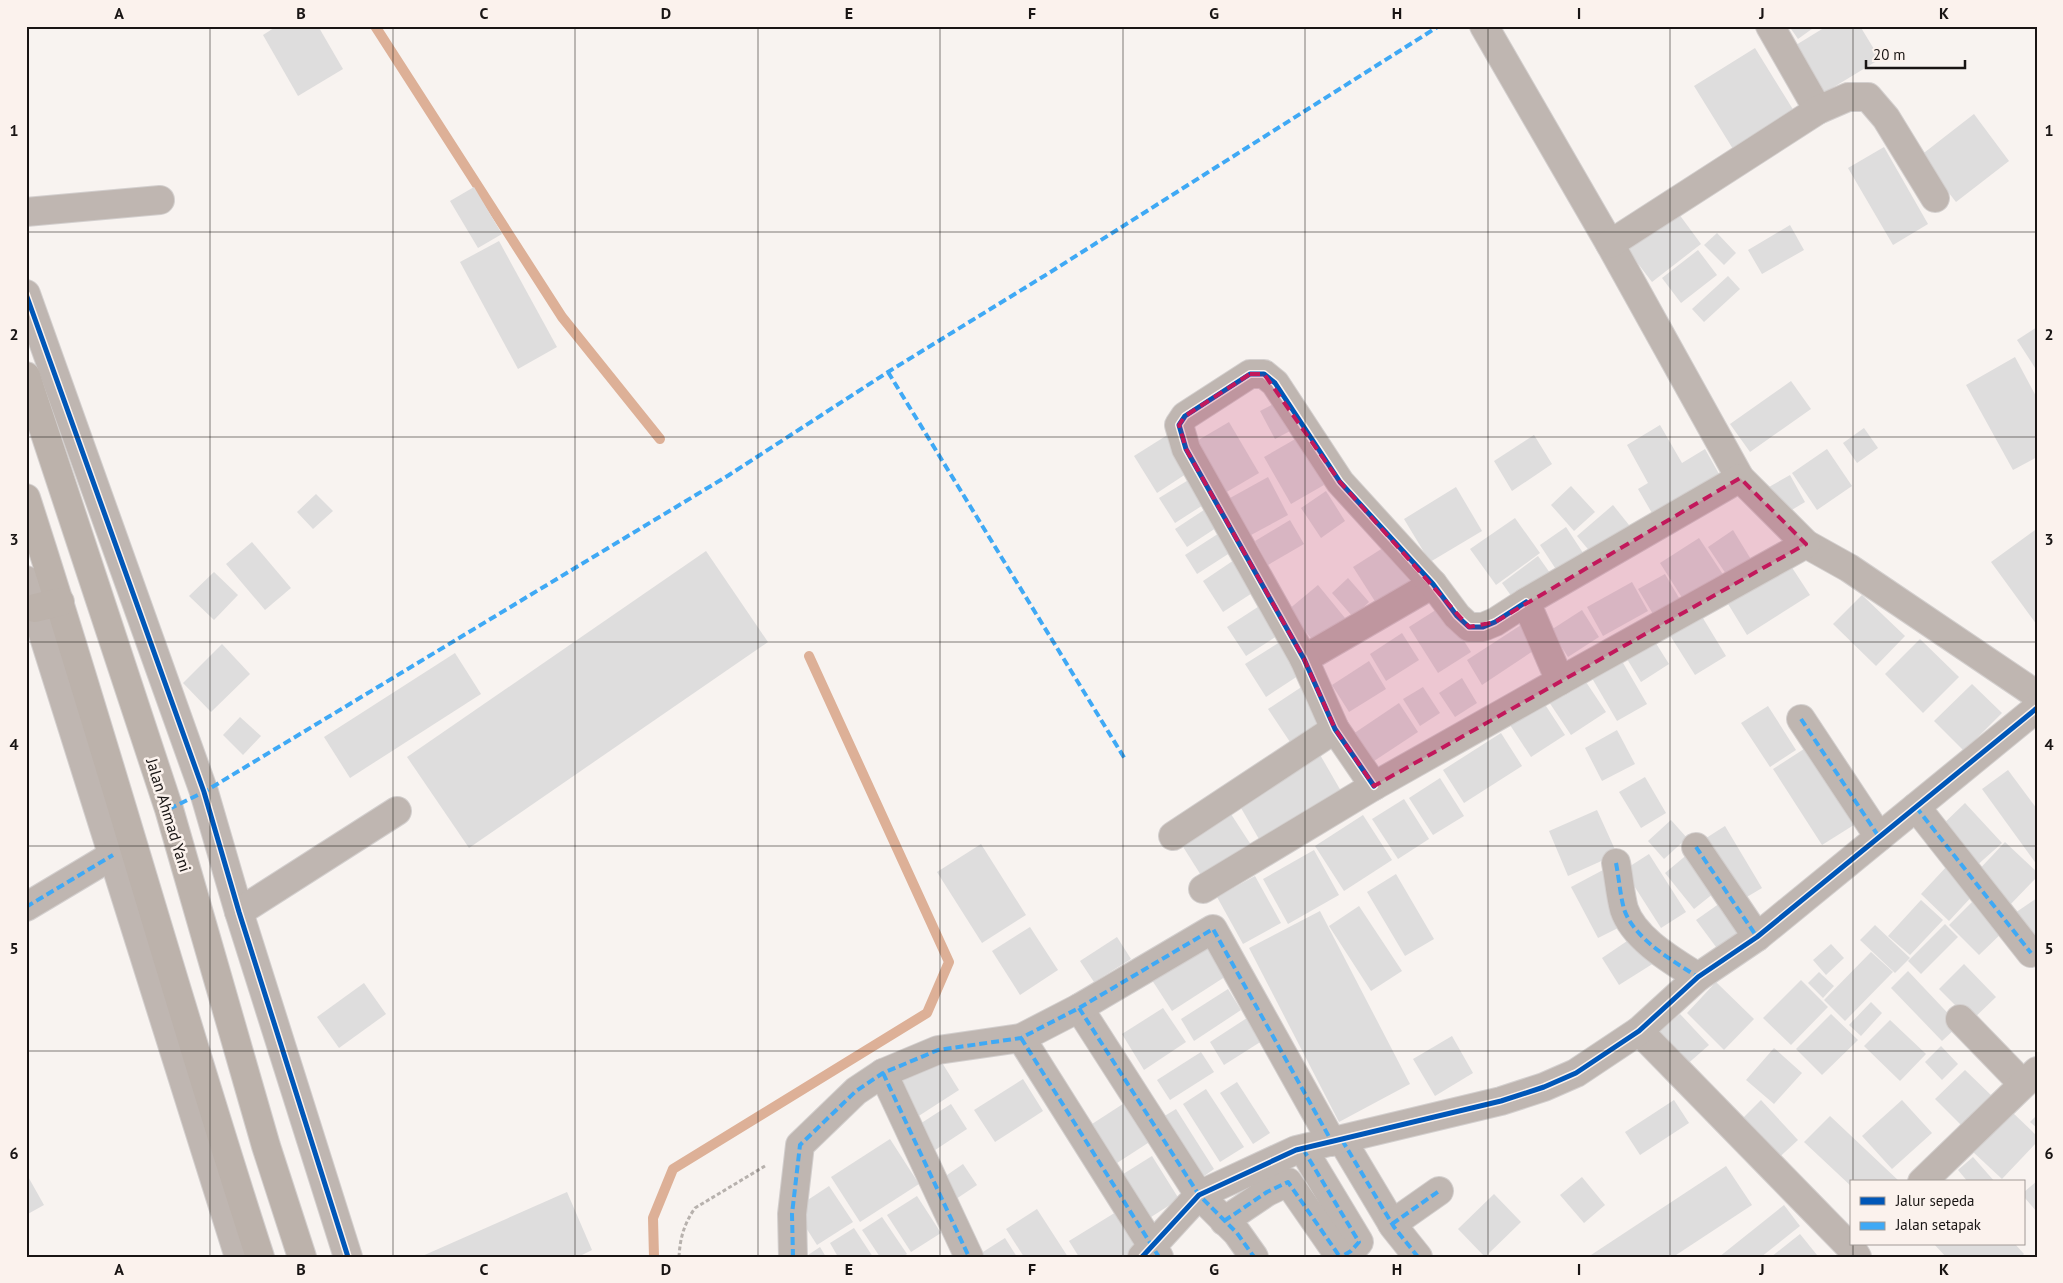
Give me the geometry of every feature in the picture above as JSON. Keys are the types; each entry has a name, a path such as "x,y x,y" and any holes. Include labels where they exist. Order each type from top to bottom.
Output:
{"highway":[{"name":"Jalan Ahmad Yani","path":"26,376 169,809 266,1146 302,1257"},
{"path":"26,498 48,605 260,1257"},
{"path":"228,1158 266,1146"}],"street":[{"path":"1484,26 1610,244 1740,478 1806,544 1849,568 2037,695"},
{"path":"1770,26 1818,110"},
{"path":"1610,244 1818,110 1848,97 1868,97 1886,118 1935,198"},
{"path":"26,212 160,200"},
{"path":"26,294 204,792 239,912 348,1257"},
{"path":"1374,786 1336,729 1304,659 1186,449 1180,425 1186,416 1250,374 1264,374 1275,383 1340,482 1433,584 1457,616 1469,627 1483,627 1495,622 1526,602 1740,478"},
{"path":"1203,889 1374,786 1806,544"},
{"path":"26,580 48,605 113,855 240,1257"},
{"path":"1304,659 1433,584"},
{"path":"1526,602 1560,681"},
{"path":"1021,1038 1152,1253 1199,1194 1296,1150 1501,1101 1544,1087 1576,1073 1638,1031 1698,977 1757,937 2037,708"},
{"path":"1801,719 1879,837"},
{"path":"1173,836 1336,729"},
{"path":"1916,807 2031,954"},
{"path":"239,912 397,811"},
{"path":"1696,847 1757,937"},
{"path":"26,907 113,855"},
{"path":"1616,863 1625,910 1637,930 1664,956 1698,977"},
{"path":"793,1257 792,1214 800,1145 856,1091 883,1073 938,1050 1021,1038 1079,1008 1213,929 1337,1141 1392,1224 1418,1257"},
{"path":"1079,1008 1199,1194 1254,1257"},
{"path":"1924,1180 2030,1078 1960,1019"},
{"path":"1638,1031 1850,1245"},
{"path":"883,1073 969,1257"},
{"path":"1224,1221 1267,1192 1288,1182 1340,1257 1352,1251 1359,1242 1303,1149"},
{"path":"1392,1224 1439,1191"}],"path":[{"path":"679,1257 680,1237 695,1208 800,1145"}],"highlighted area":[{"path":"1250,374 1264,374 1340,482 1469,627 1495,622 1740,478 1806,544 1374,786 1335,729 1304,659 1186,449 1179,425 1185,416"}],"building":[{"path":"277,26 318,26 343,69 298,96 263,35"},
{"path":"1789,26 1816,26 1798,39"},
{"path":"1827,26 1860,26 1880,59 1824,93 1796,45"},
{"path":"1755,48 1794,111 1733,149 1694,86"},
{"path":"1974,114 2009,161 1956,202 1920,156"},
{"path":"1884,147 1928,224 1893,245 1848,168"},
{"path":"474,187 502,234 478,248 450,201"},
{"path":"1673,206 1701,244 1652,282 1623,244"},
{"path":"1790,225 1804,250 1762,274 1748,250"},
{"path":"1717,233 1736,253 1724,265 1704,245"},
{"path":"499,241 557,347 518,369 460,262"},
{"path":"1698,250 1717,275 1681,303 1662,278"},
{"path":"1728,276 1740,289 1704,322 1692,309"},
{"path":"2037,327 2037,371 2017,340"},
{"path":"2015,357 2037,398 2037,457 2013,470 1966,385"},
{"path":"1791,381 1811,409 1750,452 1730,424"},
{"path":"1279,401 1294,429 1275,439 1260,411"},
{"path":"1229,422 1259,473 1225,493 1195,442"},
{"path":"1660,425 1682,463 1705,449 1723,481 1656,520 1638,489 1648,483 1627,445"},
{"path":"1864,428 1878,448 1857,463 1843,443"},
{"path":"1169,434 1192,470 1157,493 1134,456"},
{"path":"1534,435 1552,464 1512,491 1494,461"},
{"path":"1297,438 1324,485 1291,504 1264,457"},
{"path":"1827,449 1852,486 1817,510 1792,473"},
{"path":"1790,475 1805,502 1785,514 1769,487"},
{"path":"1195,476 1211,500 1175,523 1159,498"},
{"path":"1268,477 1288,515 1251,535 1230,498"},
{"path":"1571,486 1595,512 1574,531 1551,505"},
{"path":"1456,487 1482,531 1430,562 1404,519"},
{"path":"1326,491 1345,521 1321,538 1301,508"},
{"path":"316,494 333,511 313,529 297,512"},
{"path":"1613,505 1633,530 1597,560 1577,536"},
{"path":"1210,506 1222,524 1187,547 1175,529"},
{"path":"1515,518 1540,553 1496,585 1470,549"},
{"path":"1290,520 1304,544 1268,565 1255,541"},
{"path":"1566,527 1589,562 1563,580 1540,545"},
{"path":"1224,530 1236,549 1197,574 1185,555"},
{"path":"1733,530 1752,561 1728,577 1708,547"},
{"path":"2035,530 2037,533 2037,625 1991,562"},
{"path":"1699,538 1726,579 1686,604 1660,563"},
{"path":"252,542 291,588 265,610 226,564"},
{"path":"1386,546 1412,584 1378,606 1353,567"},
{"path":"706,551 768,642 469,848 407,757"},
{"path":"1240,556 1260,588 1223,612 1203,581"},
{"path":"1538,556 1550,573 1514,600 1502,583"},
{"path":"1787,560 1810,595 1747,635 1725,599"},
{"path":"214,572 238,595 214,620 189,596"},
{"path":"1665,574 1682,603 1656,619 1638,589"},
{"path":"1348,578 1369,602 1353,617 1332,593"},
{"path":"1632,582 1648,611 1603,636 1587,607"},
{"path":"1318,585 1345,618 1315,643 1288,610"},
{"path":"1862,595 1905,636 1876,666 1833,624"},
{"path":"1264,603 1283,632 1246,656 1227,627"},
{"path":"1442,606 1471,652 1438,673 1409,627"},
{"path":"1582,610 1599,637 1568,657 1551,630"},
{"path":"1698,610 1726,656 1695,675 1666,629"},
{"path":"1521,625 1536,649 1482,685 1467,660"},
{"path":"1402,633 1419,660 1386,681 1370,654"},
{"path":"1652,637 1669,664 1641,682 1624,654"},
{"path":"1286,638 1307,670 1266,697 1245,664"},
{"path":"1920,639 1959,677 1923,713 1885,674"},
{"path":"222,644 250,674 211,712 183,683"},
{"path":"455,653 481,694 350,778 324,737"},
{"path":"1619,656 1647,704 1617,721 1589,673"},
{"path":"1369,661 1386,689 1349,712 1332,685"},
{"path":"1462,678 1477,703 1455,717 1439,693"},
{"path":"1584,679 1606,712 1571,735 1549,702"},
{"path":"1306,684 1330,721 1292,745 1268,709"},
{"path":"1972,684 2002,713 1964,751 1934,721"},
{"path":"1423,687 1440,713 1420,726 1403,699"},
{"path":"1399,703 1418,732 1371,763 1353,734"},
{"path":"1544,703 1565,735 1531,757 1510,725"},
{"path":"1768,706 1796,750 1770,767 1741,723"},
{"path":"240,717 261,736 243,755 223,735"},
{"path":"1617,730 1635,764 1602,781 1585,748"},
{"path":"1501,733 1522,766 1464,803 1443,770"},
{"path":"1807,747 1857,823 1822,845 1773,769"},
{"path":"1319,753 1345,798 1263,846 1237,801"},
{"path":"2008,770 2037,809 2037,865 1982,789"},
{"path":"1645,777 1666,813 1641,828 1619,792"},
{"path":"1440,778 1464,816 1433,835 1409,798"},
{"path":"1404,799 1429,839 1398,859 1372,819"},
{"path":"1965,803 2002,843 1974,868 1938,829"},
{"path":"1597,810 1617,854 1568,876 1549,831"},
{"path":"1229,811 1253,848 1204,880 1180,842"},
{"path":"1363,815 1392,860 1344,891 1315,846"},
{"path":"1671,820 1687,838 1664,859 1648,841"},
{"path":"1725,826 1762,888 1740,901 1703,840"},
{"path":"2005,842 2037,872 2037,877 2008,907 1974,875"},
{"path":"981,844 1026,915 982,943 937,872"},
{"path":"1314,850 1339,895 1288,924 1263,879"},
{"path":"1689,853 1719,889 1694,909 1665,873"},
{"path":"1649,854 1686,912 1661,928 1624,870"},
{"path":"1948,865 1976,892 1949,921 1921,894"},
{"path":"1603,870 1630,922 1598,938 1571,887"},
{"path":"1396,874 1434,939 1405,956 1367,892"},
{"path":"1255,876 1281,923 1243,944 1217,897"},
{"path":"1977,897 2007,928 1979,955 1949,925"},
{"path":"2037,898 2037,952 2012,915"},
{"path":"1921,900 1943,920 1910,955 1888,936"},
{"path":"1723,901 1745,932 1719,951 1696,920"},
{"path":"1359,906 1402,971 1371,991 1329,926"},
{"path":"1320,911 1410,1084 1339,1122 1249,948"},
{"path":"1945,924 1958,937 1921,974 1908,961"},
{"path":"1875,925 1910,958 1895,973 1860,940"},
{"path":"1030,927 1058,970 1020,995 992,951"},
{"path":"1636,935 1654,963 1619,985 1602,958"},
{"path":"1117,937 1131,959 1094,982 1080,961"},
{"path":"1212,937 1234,971 1172,1011 1150,977"},
{"path":"1831,944 1844,958 1826,975 1813,960"},
{"path":"1871,952 1893,972 1845,1021 1824,1000"},
{"path":"1964,964 1996,997 1971,1021 1939,989"},
{"path":"1908,971 1959,1025 1942,1041 1891,988"},
{"path":"1819,972 1834,986 1823,998 1808,983"},
{"path":"1801,980 1828,1007 1791,1045 1763,1018"},
{"path":"1716,982 1754,1019 1724,1050 1687,1013"},
{"path":"364,983 386,1014 339,1048 317,1017"},
{"path":"1228,989 1241,1010 1194,1041 1181,1019"},
{"path":"1871,1002 1882,1013 1861,1036 1849,1025"},
{"path":"1163,1008 1186,1042 1144,1070 1122,1034"},
{"path":"1680,1014 1709,1045 1684,1067 1656,1035"},
{"path":"1831,1014 1858,1040 1822,1075 1796,1049"},
{"path":"1250,1016 1265,1039 1224,1065 1210,1042"},
{"path":"1890,1020 1926,1054 1900,1081 1864,1046"},
{"path":"1452,1036 1473,1073 1435,1096 1413,1059"},
{"path":"1941,1046 1958,1064 1942,1080 1925,1062"},
{"path":"1774,1048 1802,1073 1774,1104 1746,1080"},
{"path":"1201,1052 1214,1072 1170,1100 1157,1080"},
{"path":"936,1053 959,1090 914,1119 891,1082"},
{"path":"1965,1070 1995,1099 1965,1129 1935,1099"},
{"path":"1023,1079 1043,1111 995,1142 974,1110"},
{"path":"1237,1082 1270,1133 1253,1144 1220,1093"},
{"path":"1206,1089 1244,1147 1220,1162 1183,1104"},
{"path":"1674,1100 1689,1123 1640,1155 1625,1132"},
{"path":"1761,1100 1798,1140 1772,1164 1736,1125"},
{"path":"1902,1100 1932,1133 1892,1169 1862,1136"},
{"path":"1126,1102 1151,1141 1117,1163 1092,1124"},
{"path":"951,1104 967,1129 929,1154 912,1129"},
{"path":"1176,1109 1214,1169 1197,1181 1158,1120"},
{"path":"2011,1111 2037,1136 2037,1142 2002,1179 1972,1151"},
{"path":"2037,1115 2037,1128 2030,1122"},
{"path":"1830,1116 1898,1180 1850,1180 1850,1185 1804,1142"},
{"path":"890,1139 919,1184 860,1222 831,1177"},
{"path":"1152,1156 1179,1199 1148,1219 1120,1176"},
{"path":"1973,1157 1993,1180 1966,1180 1958,1170"},
{"path":"963,1164 977,1185 950,1203 937,1182"},
{"path":"1726,1166 1752,1205 1673,1257 1588,1257"},
{"path":"26,1173 44,1205 26,1215"},
{"path":"1582,1177 1605,1205 1584,1223 1560,1195"},
{"path":"2037,1181 2037,1212 2026,1199 2026,1190"},
{"path":"829,1186 853,1222 817,1245 794,1209"},
{"path":"567,1192 592,1250 578,1257 420,1257"},
{"path":"1494,1194 1521,1222 1485,1257 1458,1229"},
{"path":"917,1196 941,1233 911,1252 887,1215"},
{"path":"1784,1205 1800,1226 1761,1257 1719,1257"},
{"path":"1037,1209 1068,1257 1024,1257 1006,1229"},
{"path":"1121,1209 1144,1247 1127,1257 1079,1257 1069,1241"},
{"path":"882,1217 907,1254 902,1257 880,1257 862,1230"},
{"path":"854,1228 873,1257 838,1257 830,1243"},
{"path":"1800,1234 1817,1255 1815,1257 1771,1257"},
{"path":"1005,1238 1017,1257 975,1257"},
{"path":"1936,1246 2017,1246 2024,1254 2021,1257 1946,1257"},
{"path":"820,1247 826,1257 805,1257"}],"waterway":[{"path":"375,26 562,317 660,439"},
{"path":"654,1257 653,1218 673,1169 927,1013 949,962 809,656"}],"marked path":[{"path":"169,809 204,792 729,475 888,372 1049,273 1439,26"},
{"path":"888,372 1125,759"},
{"path":"1801,719 1879,837"},
{"path":"1916,807 2031,953"},
{"path":"1696,847 1757,937"},
{"path":"26,907 113,855"},
{"path":"1616,863 1624,909 1636,930 1655,948 1698,977"},
{"path":"793,1257 792,1214 800,1145 856,1091 883,1073 938,1050 1021,1038 1079,1008 1213,929 1332,1142"},
{"path":"1079,1008 1199,1195 1237,1233 1254,1257"},
{"path":"1021,1038 1159,1257"},
{"path":"883,1073 969,1257"},
{"path":"1342,1140 1394,1227 1418,1257"},
{"path":"1303,1149 1359,1242 1351,1251 1341,1257"},
{"path":"1224,1221 1267,1192 1288,1182 1340,1257"},
{"path":"1392,1224 1439,1191"}],"cycle path":[{"path":"26,294 204,792 239,912 348,1257"},
{"path":"1374,786 1335,729 1304,659 1186,449 1179,425 1185,416 1250,374 1264,374 1275,383 1340,482 1433,584 1457,616 1469,627 1483,627 1495,622 1526,602"},
{"path":"1142,1257 1199,1195 1296,1150 1501,1101 1544,1087 1576,1073 1639,1031 1698,977 1757,937 2037,708"}]}
